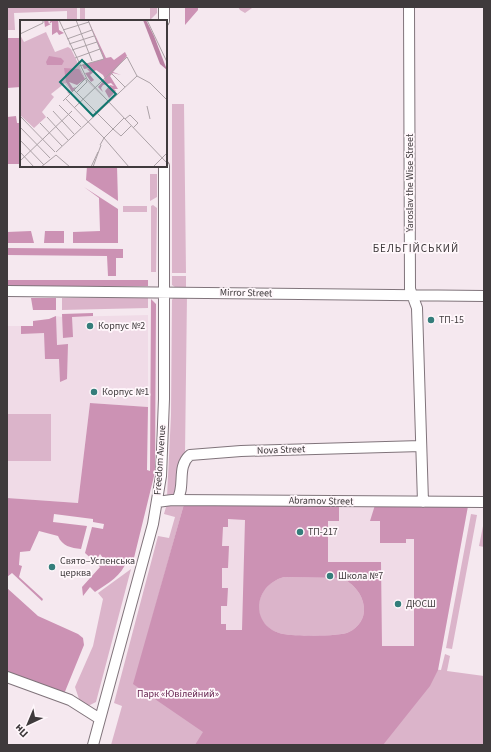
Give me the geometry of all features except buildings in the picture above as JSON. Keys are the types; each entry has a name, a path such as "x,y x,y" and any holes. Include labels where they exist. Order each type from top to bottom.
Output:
{"street":[{"path":"164,20 165,7"},
{"name":"Yaroslav the Wise Street","path":"409,7 410,290 417,308 423,502"},
{"name":"Freedom Avenue","path":"93,745 157,502 161,476 164,399 164,167"},
{"name":"Mirror Street","path":"7,292 164,292 484,296"},
{"name":"Nova Street","path":"177,500 181,493 183,463 190,454 248,450 421,446"},
{"name":"Abramov Street","path":"157,502 177,500 484,502"},
{"path":"7,677 70,700 100,719"}],"shaded area":[{"path":"148,315 148,407 90,403 78,503 7,498 7,326 33,326 33,321 49,319 56,316"},
{"name":"Школа №7","path":"204,504 468,506 438,670 208,646"}],"green space":[{"path":"7,7 77,7 77,20 67,20 67,11 14,13 15,30 7,30"},
{"path":"80,7 85,7 85,20 80,20"},
{"path":"150,7 157,7 157,13 150,20"},
{"path":"185,7 198,7 198,10 185,25"},
{"path":"238,7 252,7 252,8 245,13"},
{"path":"7,38 20,38 20,87 7,88"},
{"path":"172,104 184,104 186,273 172,273"},
{"path":"16,116 17,123 20,123 20,164 7,164 7,117"},
{"path":"87,167 117,167 118,201 86,180"},
{"path":"150,174 157,174 157,197 150,201"},
{"path":"84,187 118,209 118,243 73,243 73,232 100,231 99,198"},
{"path":"153,205 157,208 156,272 151,272 151,206"},
{"path":"123,206 147,206 147,212 123,212"},
{"path":"31,231 34,243 7,243 7,232"},
{"path":"45,231 64,231 64,243 44,243"},
{"path":"7,248 123,249 123,258 116,258 116,276 108,276 107,256 7,255"},
{"path":"172,276 186,276 186,289 178,289 172,285"},
{"path":"7,280 148,280 148,286 7,286"},
{"path":"187,295 185,454 176,495 167,497 171,415 172,300 174,296"},
{"path":"148,297 148,308 62,310 62,298"},
{"path":"31,298 56,298 56,310 33,310"},
{"path":"151,299 156,304 155,472 133,562 127,560 125,566 114,579 95,592 90,587 83,596 82,587 100,567 96,563 103,558 100,554 95,562 85,553 92,527 103,529 104,524 93,522 93,519 54,514 53,522 87,526 81,549 67,546 58,536 39,531 30,551 20,552 19,565 22,566 19,577 43,599 42,601 12,573 7,577 7,498 78,503 90,403 148,407 147,470 150,471"},
{"path":"93,313 93,316 72,317 73,337 63,338 62,314"},
{"path":"56,316 57,345 68,344 67,379 60,382 59,359 45,359 44,333 21,334 21,326 33,326 33,321 49,319"},
{"path":"8,414 51,414 51,461 8,461"},
{"name":"Парк «Ювілейний»","path":"169,504 184,504 147,637 208,646 441,670 445,654 450,656 447,671 484,676 484,745 111,745 122,706 114,703 158,536 169,538 175,517 164,514 166,507"},
{"path":"184,504 339,505 339,521 328,521 328,562 381,562 382,646 414,646 414,539 406,539 406,543 380,543 380,521 370,521 375,505 468,506 438,670 430,686 383,745 195,745 203,732 133,684","holes":["228,519 245,520 242,630 226,630 226,624 221,624 221,606 227,606 228,588 222,588 222,568 228,568 229,546 222,546 223,527 228,527","284,577 341,578 349,582 356,588 363,604 364,612 362,619 357,626 349,632 336,635 289,635 272,630 260,615 259,606 261,597 273,582"]},
{"path":"471,514 477,515 452,649 446,648"},
{"path":"484,521 484,547 479,546"},
{"path":"131,569 96,702 88,706 80,702 75,687 93,646 103,599 98,593"},
{"path":"284,577 341,578 349,582 356,588 363,604 364,612 362,619 357,626 349,632 336,635 289,635 272,630 264,623 260,615 259,606 261,597 273,582"},
{"path":"7,588 38,616 78,634 83,638 84,645 64,694 7,675"}],"place":[{"name":"ТП-15","path":"431,320"},
{"name":"Корпус №2","path":"90,326"},
{"name":"Корпус №1","path":"94,392"},
{"name":"ТП-217","path":"300,532"},
{"name":"Свято–Успенська церква","path":"52,567"},
{"name":"Школа №7","path":"330,576"},
{"name":"ДЮСШ","path":"398,604"}],"district":[{"name":"БЕЛЬГІЙСЬКИЙ","path":"416,248"}]}
